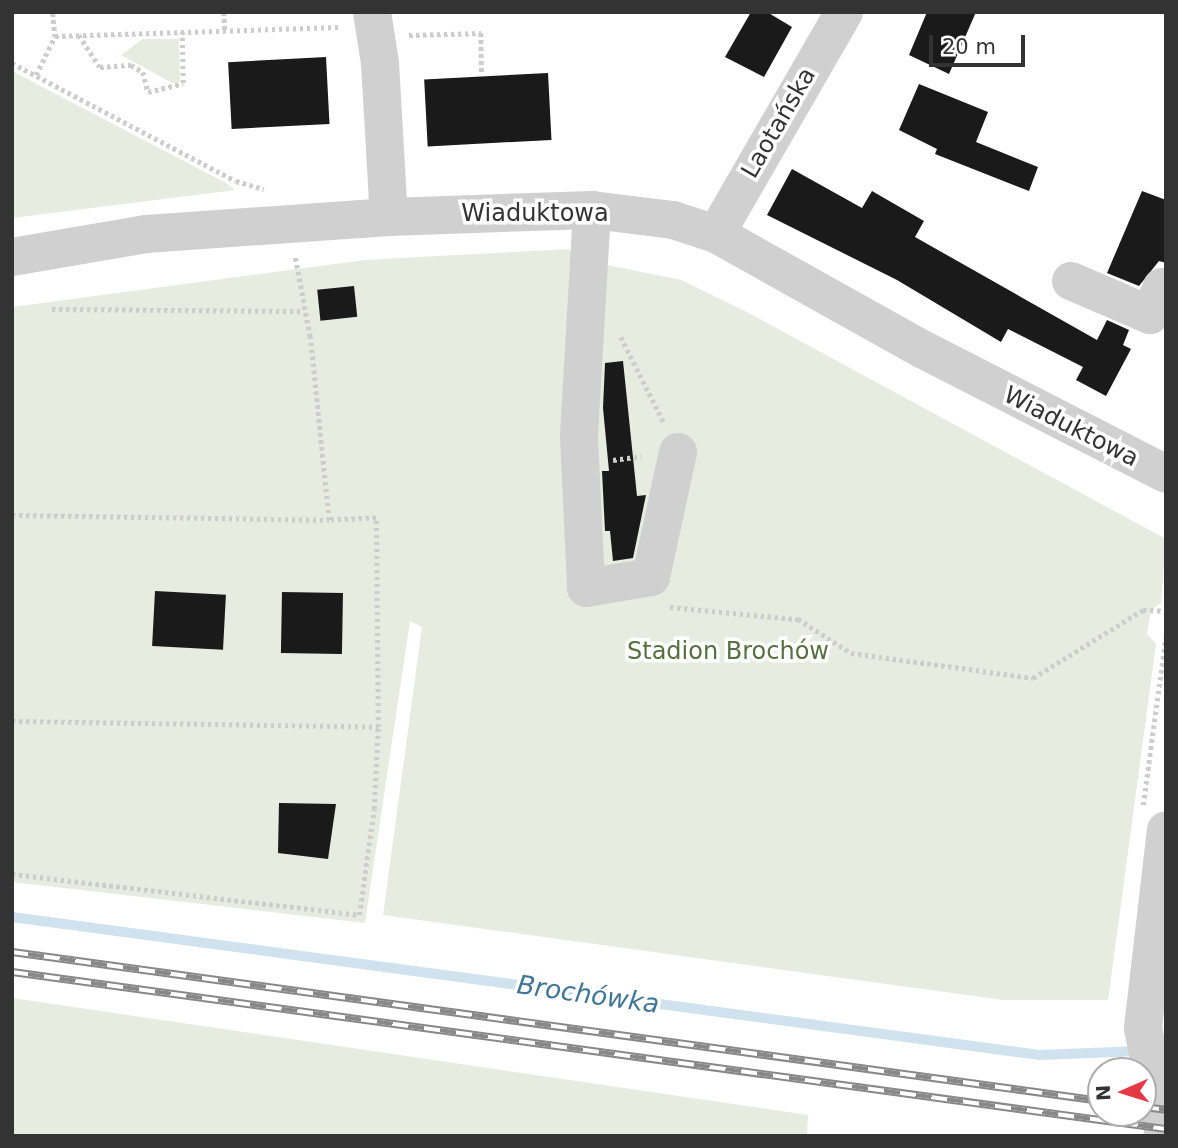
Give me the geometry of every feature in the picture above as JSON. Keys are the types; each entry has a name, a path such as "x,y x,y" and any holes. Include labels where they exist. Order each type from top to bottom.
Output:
{"street":[{"name":"Laotańska","path":"716,234 844,12"},
{"path":"375,24 389,218"},
{"name":"Wiaduktowa","path":"12,257 146,234 389,218 592,210 673,220 716,234 922,349 1166,474"},
{"path":"592,210 583,335 580,464 586,588 652,577 678,452"},
{"path":"1071,281 1150,315 1162,287 1166,289"},
{"path":"1164,1136 1152,1086 1143,1028 1166,830"}],"path":[{"path":"224,12 225,31"},
{"path":"36,75 55,36 53,13"},
{"path":"55,36 375,24 481,33 482,72"},
{"path":"79,35 100,67 131,65 144,72 148,92 183,83 182,32"},
{"path":"12,63 236,181 268,190"},
{"path":"296,269 304,311 329,520"},
{"path":"52,309 304,311"},
{"path":"580,464 678,452 623,338 583,335"},
{"path":"12,514 329,520 376,518 378,727 374,809 359,915 12,874"},
{"path":"628,582 645,604 798,619 850,653 1033,678 1143,610 1166,611"},
{"path":"12,721 378,727"}],"green space":[{"path":"143,39 179,39 180,82 172,83 121,55"},
{"path":"12,71 226,183 235,190 12,218"},
{"name":"Stadion Brochów","path":"569,249 573,258 681,280 743,310 1166,539 1161,603 1151,610 1147,634 1156,644 1108,1000 1004,1000 383,915 422,627 410,621 365,923 12,882 12,307 365,260"},
{"path":"12,998 808,1115 807,1136 12,1136"}],"building":[{"path":"751,12 767,12 792,27 764,77 725,57"},
{"path":"927,12 976,12 949,74 909,55"},
{"path":"326,57 330,124 232,129 228,62"},
{"path":"548,73 552,140 428,146 424,79"},
{"path":"919,84 988,112 976,142 1038,167 1029,191 935,154 937,149 899,130"},
{"path":"792,169 862,208 872,191 924,221 915,237 1097,340 1107,320 1129,330 1123,345 1131,349 1106,396 1076,380 1083,367 1008,329 1001,342 897,280 767,215"},
{"path":"1142,191 1166,200 1166,263 1159,261 1139,286 1107,273"},
{"path":"354,286 357,317 320,321 317,290"},
{"path":"623,361 637,496 646,495 633,558 613,561 610,531 605,531 602,471 609,471 603,408 605,363"},
{"path":"155,591 226,595 223,650 152,646"},
{"path":"282,592 343,593 342,654 281,653"},
{"path":"279,803 336,804 328,859 278,853"}],"waterway":[{"name":"Brochówka","path":"12,917 1039,1055 1141,1051"}],"railway":[{"path":"12,952 1087,1099"},
{"path":"12,972 1166,1129"},
{"path":"1157,1109 1166,1110"}]}
